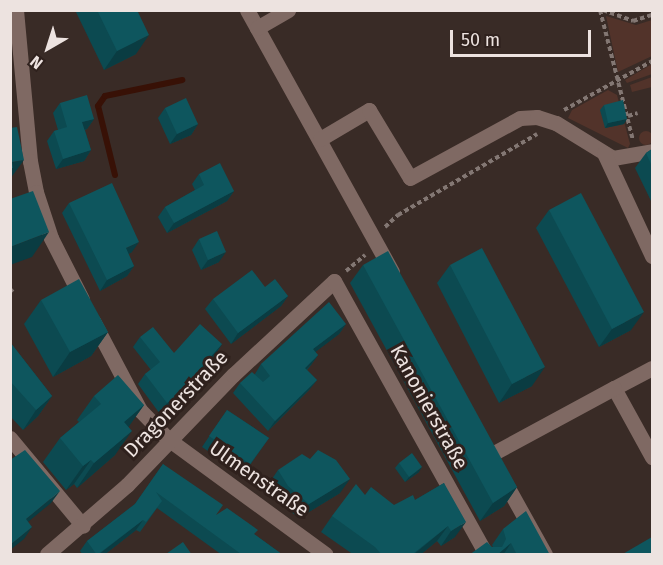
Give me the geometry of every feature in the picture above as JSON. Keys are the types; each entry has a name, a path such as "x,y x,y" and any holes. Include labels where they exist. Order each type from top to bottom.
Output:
{"street":[{"name":"Ulmenstraße","path":"16,10 30,161 42,215 140,410 168,440 325,555"},
{"path":"247,10 398,283"},
{"path":"257,28 288,10"},
{"path":"320,139 369,110 410,178 520,118 537,117 556,123 612,158 652,151"},
{"path":"604,153 652,256"},
{"name":"Dragonerstraße","path":"46,555 83,526 168,440 334,281"},
{"name":"Kanonierstraße","path":"334,281 486,555"},
{"path":"545,555 487,450 652,368"},
{"path":"614,388 648,439 652,457"},
{"path":"10,438 83,526"}],"path":[{"path":"601,10 633,21 652,15"},
{"path":"601,10 616,80 628,116 636,154"},
{"path":"334,281 364,257 375,238 398,215 556,123 563,111 652,61"},
{"path":"628,116 638,113"}],"shaded area":[{"path":"606,16 636,25 652,20 652,56 618,72"},
{"path":"652,64 652,74 627,83 625,80"},
{"path":"652,77 652,87 632,92 630,85"},
{"path":"608,90 617,95 630,144 628,148 568,118 572,110"},
{"path":"646,131 651,133 653,138 651,143 646,145 641,143 639,138 641,133"}],"building":[{"path":"97,10 137,10 149,35 117,51"},
{"path":"87,95 94,119 82,122 91,150 63,159 54,131 67,127 60,103"},
{"path":"186,98 198,124 177,134 165,108"},
{"path":"623,100 627,119 608,123 604,105"},
{"path":"17,127 24,160 12,162 13,168 10,168 10,128"},
{"path":"652,149 652,166 646,153"},
{"path":"220,163 234,191 174,223 165,207 204,185 199,174"},
{"path":"112,183 139,242 126,248 134,266 107,280 69,203"},
{"path":"33,191 49,232 10,247 10,199"},
{"path":"581,193 644,312 612,329 549,210"},
{"path":"217,231 226,252 208,260 199,239"},
{"path":"482,248 545,367 512,384 450,265"},
{"path":"388,251 517,487 493,503 363,265"},
{"path":"252,270 265,287 275,279 288,296 238,333 213,299"},
{"path":"79,279 108,332 70,352 41,300"},
{"path":"329,302 346,324 313,349 318,355 305,368 317,380 275,421 240,383 252,372 263,382 270,376 261,364"},
{"path":"200,324 222,344 192,378 195,382 167,403 145,374 160,362 140,337 153,327 174,353"},
{"path":"10,342 52,396 36,410 10,381"},
{"path":"118,375 144,405 124,422 132,431 94,463 91,460 83,466 60,438 101,404 94,396"},
{"path":"227,410 269,438 250,464 209,436"},
{"path":"25,450 60,491 26,519 32,527 10,545 10,460"},
{"path":"318,450 336,460 350,479 309,504 288,486 278,470 302,454 310,459"},
{"path":"412,453 422,467 409,477 399,463"},
{"path":"163,464 223,505 216,515 227,508 258,530 254,534 283,555 240,555 156,492 162,501 146,522 143,520 97,555 87,541 135,504"},
{"path":"444,483 466,522 451,531 448,526 414,553 416,555 382,555 375,547 332,516 356,484 365,495 371,487 394,505 413,495 415,500"},
{"path":"526,511 550,555 517,555 511,543 497,555 469,555 487,542 492,547 502,547 506,539 503,529"},
{"path":"652,537 652,555 621,555"},
{"path":"183,542 192,555 166,555 166,554"}],"waterway":[{"path":"115,175 98,106 105,96 182,80"}]}
